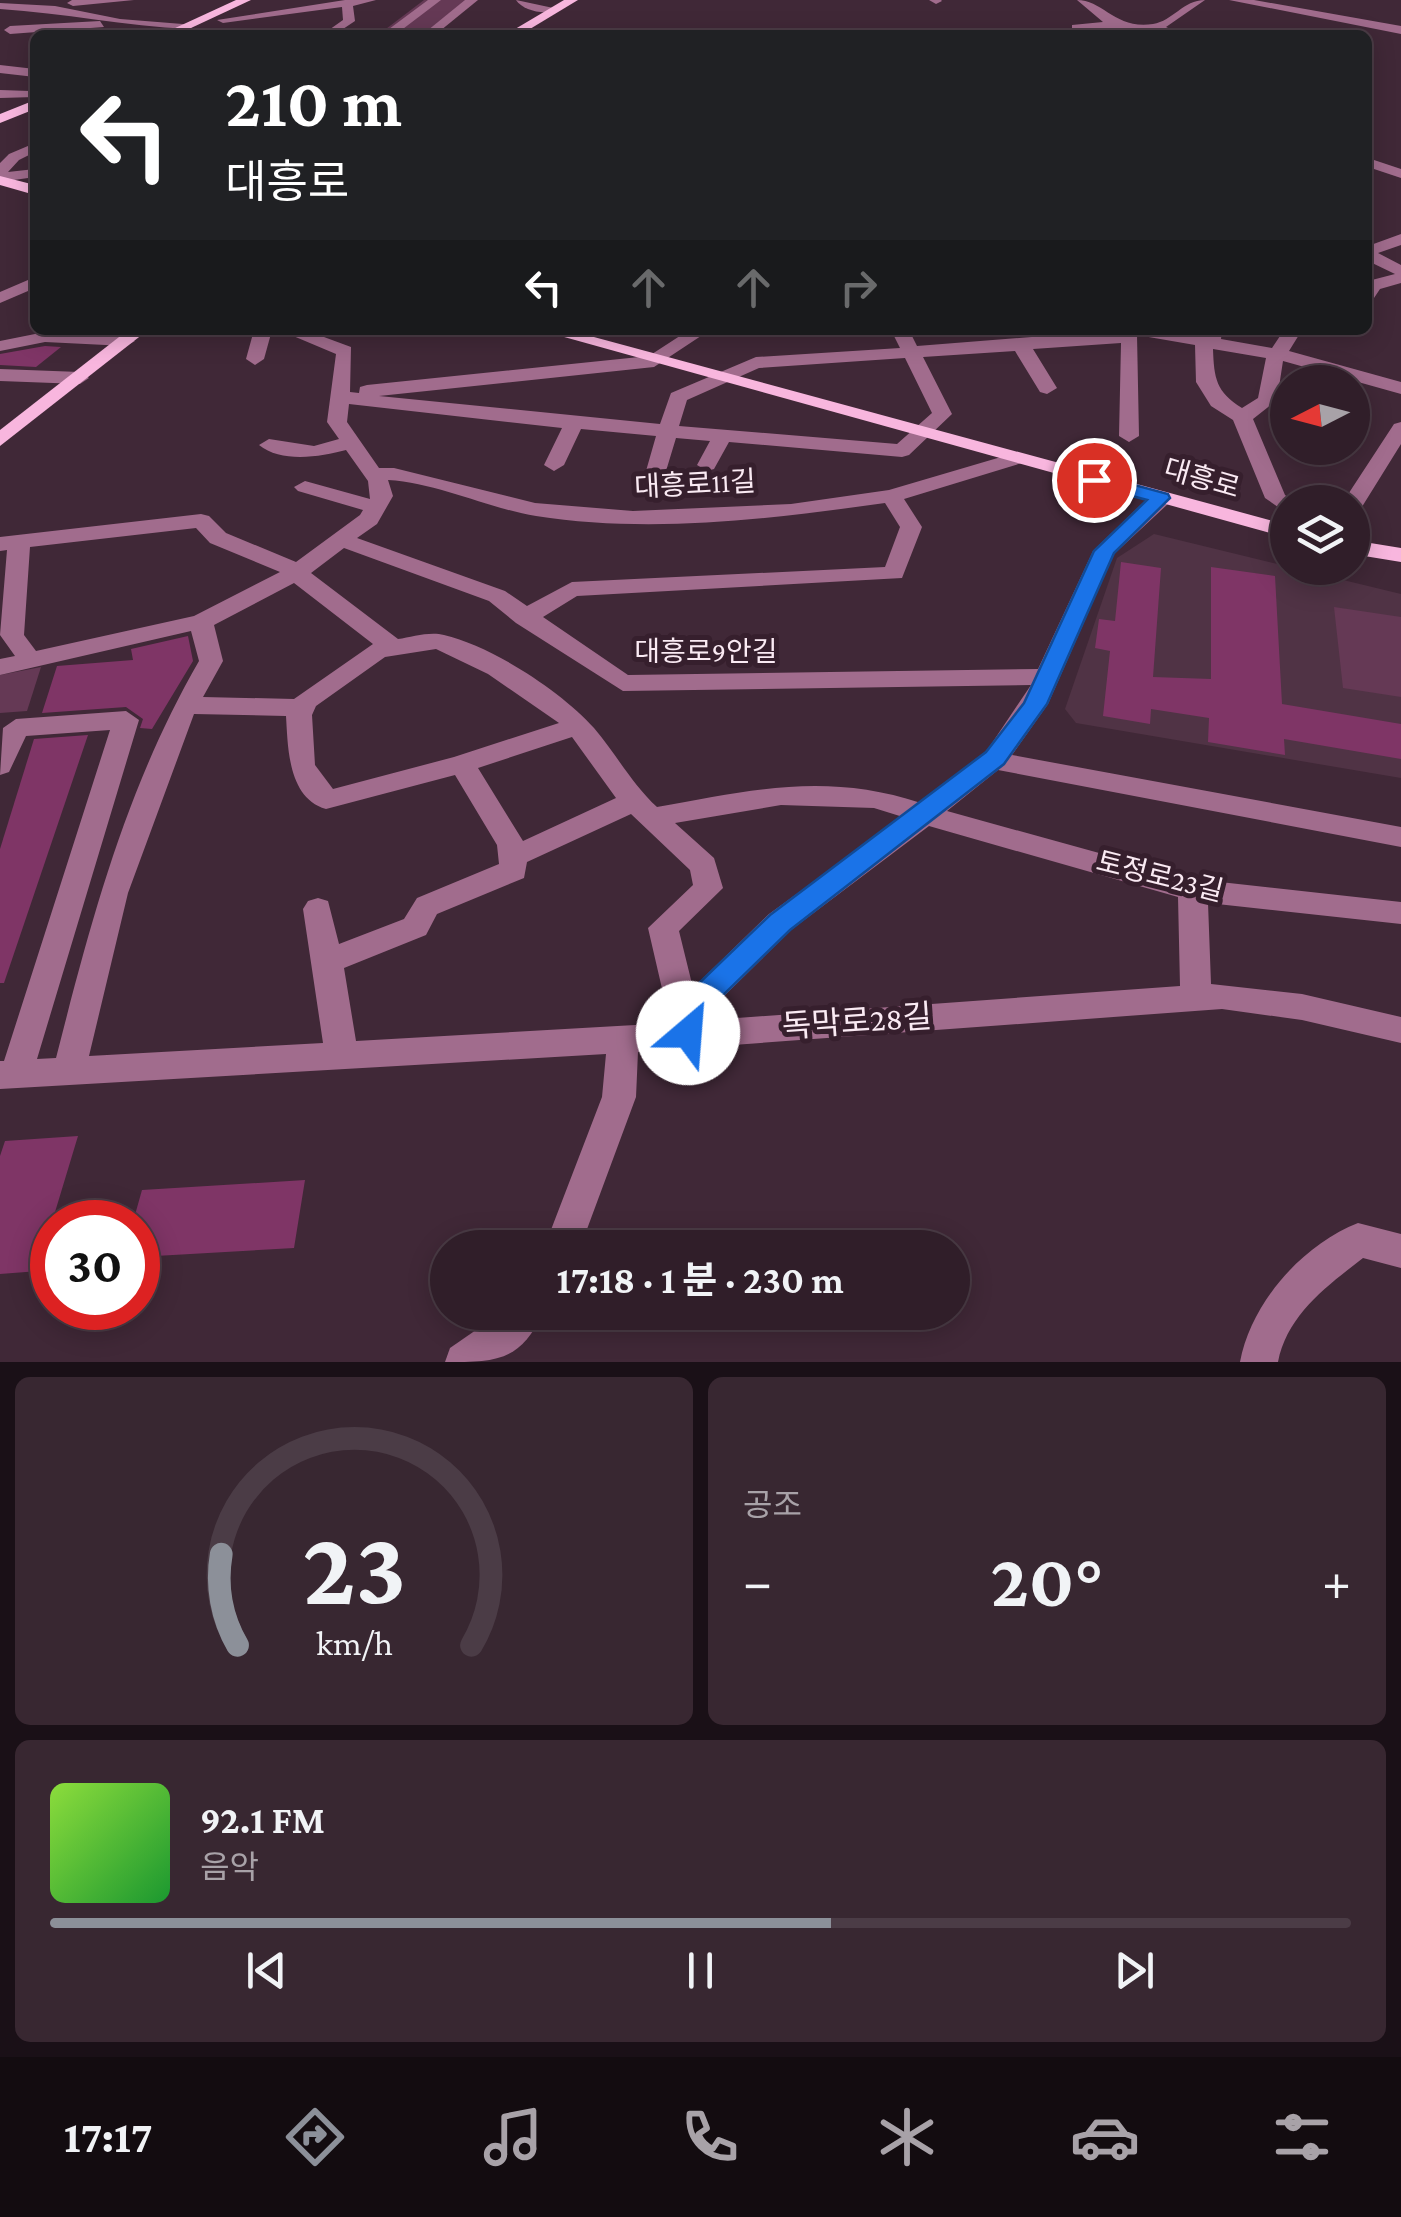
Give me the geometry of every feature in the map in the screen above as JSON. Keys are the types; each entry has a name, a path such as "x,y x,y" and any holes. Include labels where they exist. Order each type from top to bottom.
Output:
{"main road":[{"path":"189,30 244,0"},
{"path":"189,30 268,0"},
{"path":"518,30 572,0"},
{"path":"0,108 30,98"},
{"path":"0,120 30,99"},
{"path":"0,177 30,188"},
{"path":"0,440 133,335"},
{"name":"대흥로","path":"565,335 1270,527"},
{"path":"1370,549 1401,555"}],"street":[{"path":"38,8 128,0"},
{"path":"223,20 370,0"},
{"path":"394,30 435,0"},
{"path":"434,30 472,0"},
{"path":"522,0 525,5 552,9"},
{"path":"1083,0 1112,30"},
{"path":"1154,30 1199,0"},
{"path":"1235,0 1287,5 1401,30"},
{"path":"1162,2 1184,10"},
{"path":"0,6 19,4 189,30"},
{"path":"335,30 349,22 347,4"},
{"path":"297,22 320,18 316,8"},
{"path":"10,30 120,22"},
{"path":"1076,28 1165,30"},
{"path":"0,69 30,72"},
{"path":"0,94 30,97"},
{"path":"0,177 14,157 30,149"},
{"path":"1372,163 1401,174"},
{"path":"0,177 30,173"},
{"path":"1372,250 1401,239"},
{"path":"1372,257 1401,274"},
{"path":"1372,287 1401,274"},
{"path":"0,298 30,284"},
{"path":"1372,292 1401,294"},
{"path":"0,346 44,336 133,335"},
{"path":"255,358 262,335"},
{"path":"0,667 201,622 296,573 370,519 382,496 374,474 336,422 346,351 302,335"},
{"path":"654,361 693,335"},
{"path":"340,396 574,423 902,451 927,432 942,414 903,335"},
{"path":"656,471 678,397 756,362 1101,335"},
{"path":"1129,436 1131,335"},
{"path":"1242,417 1266,400 1277,354 1290,335"},
{"path":"1271,485 1242,417 1218,402 1205,382 1204,346 1211,336 1401,388"},
{"path":"1020,343 1047,388"},
{"name":"대흥로","path":"340,396 654,361"},
{"path":"0,375 80,378"},
{"path":"554,465 574,423"},
{"path":"1365,485 1401,428"},
{"path":"707,465 723,435"},
{"path":"269,446 314,452 352,442"},
{"name":"대흥로11길","path":"374,474 394,474 535,509 632,518 791,510 891,496 1018,458"},
{"path":"305,487 376,507"},
{"path":"524,618 572,589 894,573 911,527 891,496"},
{"path":"688,1033 705,995 780,922 995,758 1035,704 1104,551 1161,498"},
{"path":"30,660 12,634 9,543 201,522 218,538 288,566 391,646"},
{"name":"대흥로9안길","path":"342,540 496,596 623,683 1047,677"},
{"path":"69,1071 114,893 174,727 211,662 201,622"},
{"path":"576,726 462,764 326,799 302,767 299,715 306,701 378,650 439,641 498,668 561,709 576,726 644,809 704,866 709,877 708,888 663,928 688,1033"},
{"path":"188,705 302,708"},
{"path":"0,766 16,728 126,720 8,1074"},
{"path":"995,758 1014,766 1401,836"},
{"path":"328,961 415,927 427,906 514,870 511,845 462,764"},
{"name":"토정로23길","path":"513,857 644,809 781,795 875,798 925,812 939,820 1193,890 1401,913"},
{"path":"1193,890 1196,998"},
{"path":"318,909 340,1036 338,1055"},
{"name":"독막로28길","path":"8,1074 624,1040 1222,996 1302,1007 1401,1030"},
{"path":"569,1230 619,1097 624,1040"},
{"path":"1259,1362 1260,1348 1296,1286 1358,1240 1401,1252"},
{"path":"464,1362 512,1330"}],"shaded area":[{"path":"424,0 475,0 436,30 385,30"},
{"path":"1154,534 1270,562 1270,585 1364,585 1401,594 1401,778 1076,723 1065,709 1117,558"},
{"path":"1334,607 1401,617 1401,697 1343,688"},
{"path":"41,667 27,711 0,713 0,675"}],"building":[{"path":"61,347 36,367 0,365 0,354"},
{"path":"1121,562 1161,568 1153,677 1211,679 1211,567 1270,575 1270,585 1275,585 1282,704 1401,724 1401,759 1284,739 1285,755 1208,742 1209,718 1151,709 1150,724 1103,716 1110,651 1095,648 1099,619 1115,621"},
{"path":"188,636 193,661 152,729 140,728 143,719 126,707 42,713 57,666 133,660 131,649"},
{"path":"88,735 4,983 0,983 0,849 34,739"},
{"path":"78,1136 59,1200 30,1200 30,1272 0,1274 0,1156 5,1141"},
{"path":"305,1180 294,1248 160,1256 160,1200 139,1200 142,1190"}],"route":[{"path":"688,1033 705,995 780,922 916,822 995,758 1016,733 1035,704 1104,551 1161,498 1094,480"}]}
